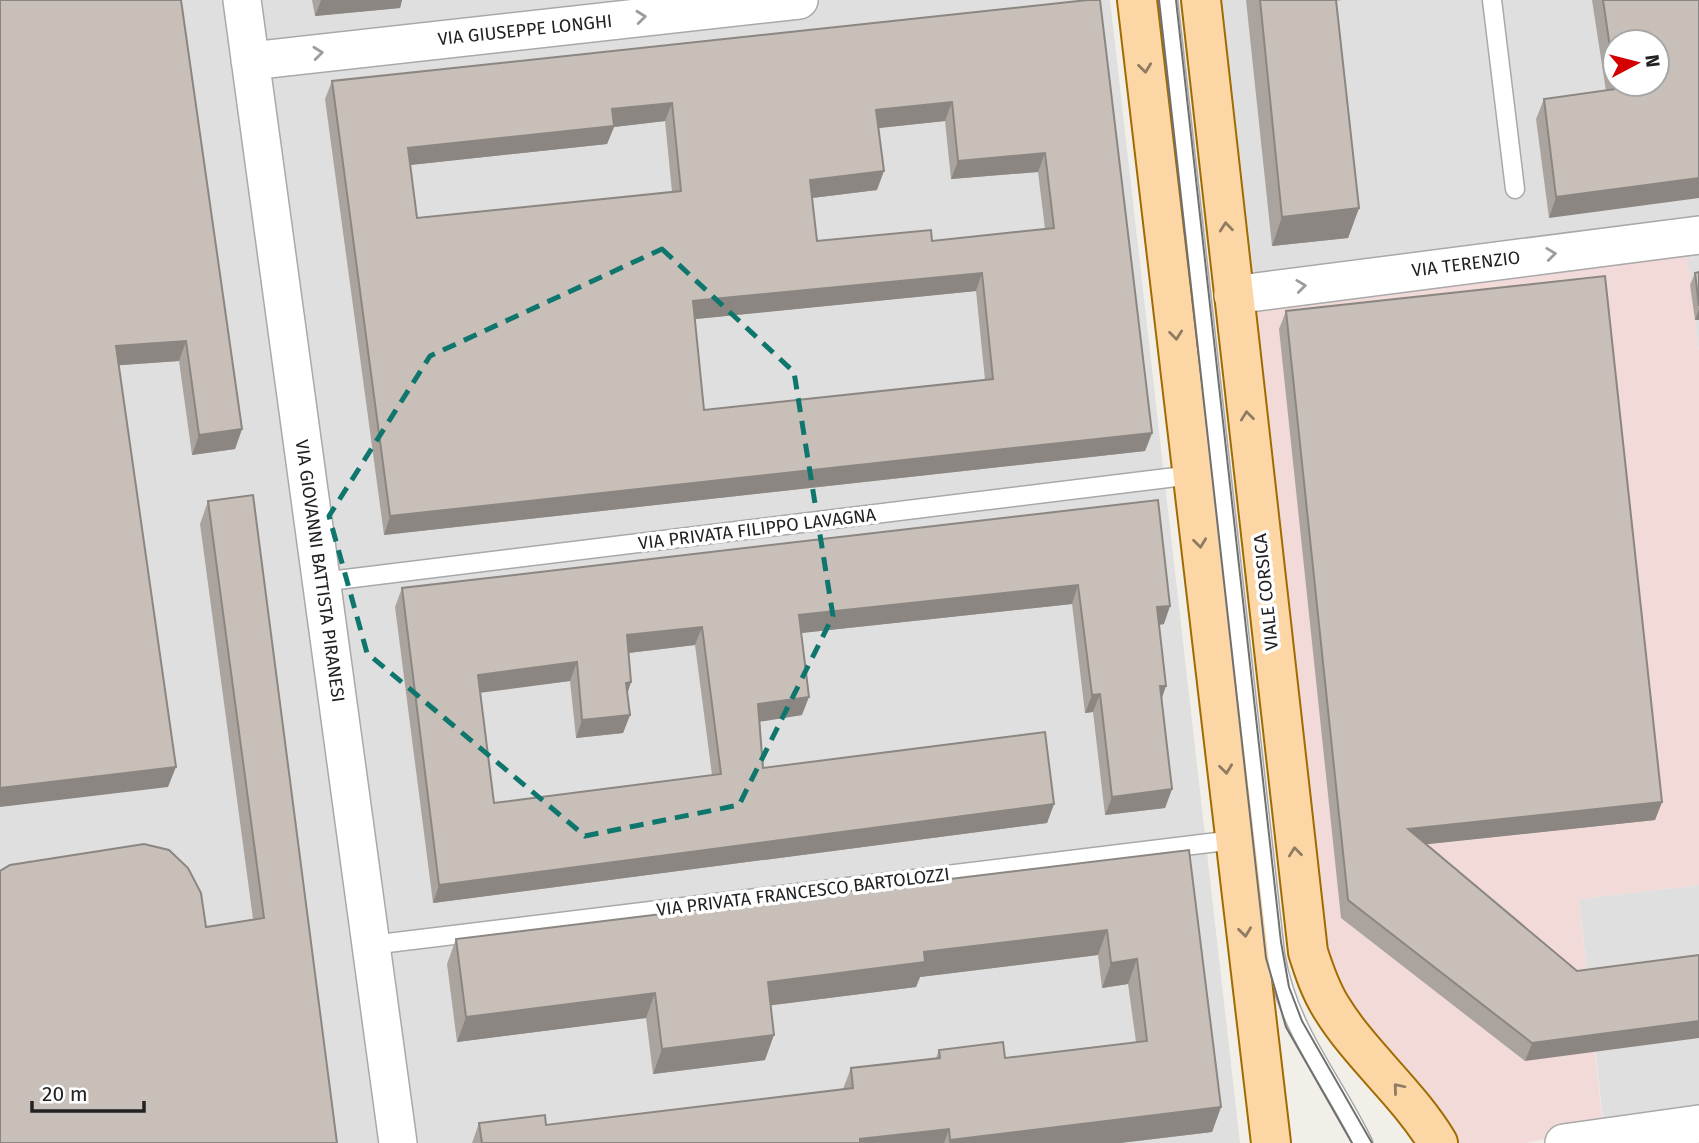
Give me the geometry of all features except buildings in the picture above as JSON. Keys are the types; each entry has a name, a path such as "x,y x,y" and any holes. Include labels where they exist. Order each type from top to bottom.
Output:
{"main road":[{"path":"1137,0 1271,1143"},
{"name":"VIALE CORSICA","path":"1201,0 1308,952 1318,983 1332,1009 1403,1094 1437,1143"}],"street":[{"name":"VIA GIOVANNI BATTISTA PIRANESI","path":"242,0 398,1143"},
{"name":"VIA GIUSEPPE LONGHI","path":"250,61 799,0"},
{"name":"VIA TERENZIO","path":"1233,295 1699,235"},
{"path":"1564,1143 1699,1125"}],"lane":[{"name":"VIALE CORSICA","path":"1168,0 1275,954 1283,992 1297,1028 1363,1143"},
{"path":"1492,0 1516,189"},
{"name":"VIA PRIVATA FILIPPO LAVAGNA","path":"321,582 1192,475"},
{"name":"VIA PRIVATA FRANCESCO BARTOLOZZI","path":"371,945 1234,839"}],"highlighted area":[{"path":"662,249 794,372 833,616 739,805 585,836 367,653 329,516 430,356"}],"shaded area":[{"path":"0,0 1110,0 1240,1143 0,1143"},
{"path":"1213,0 1699,0 1699,352 1684,237 1239,288"},
{"path":"1686,247 1699,352 1699,885 1579,899 1603,1127 1526,1143 1440,1143 1324,984 1241,299"},
{"path":"1699,885 1699,1143 1579,1143 1605,1139 1579,899"}],"tram line":[{"path":"1159,0 1266,958 1286,1027 1352,1143"},
{"path":"1176,0 1281,942 1289,987 1302,1021 1372,1143"}]}
